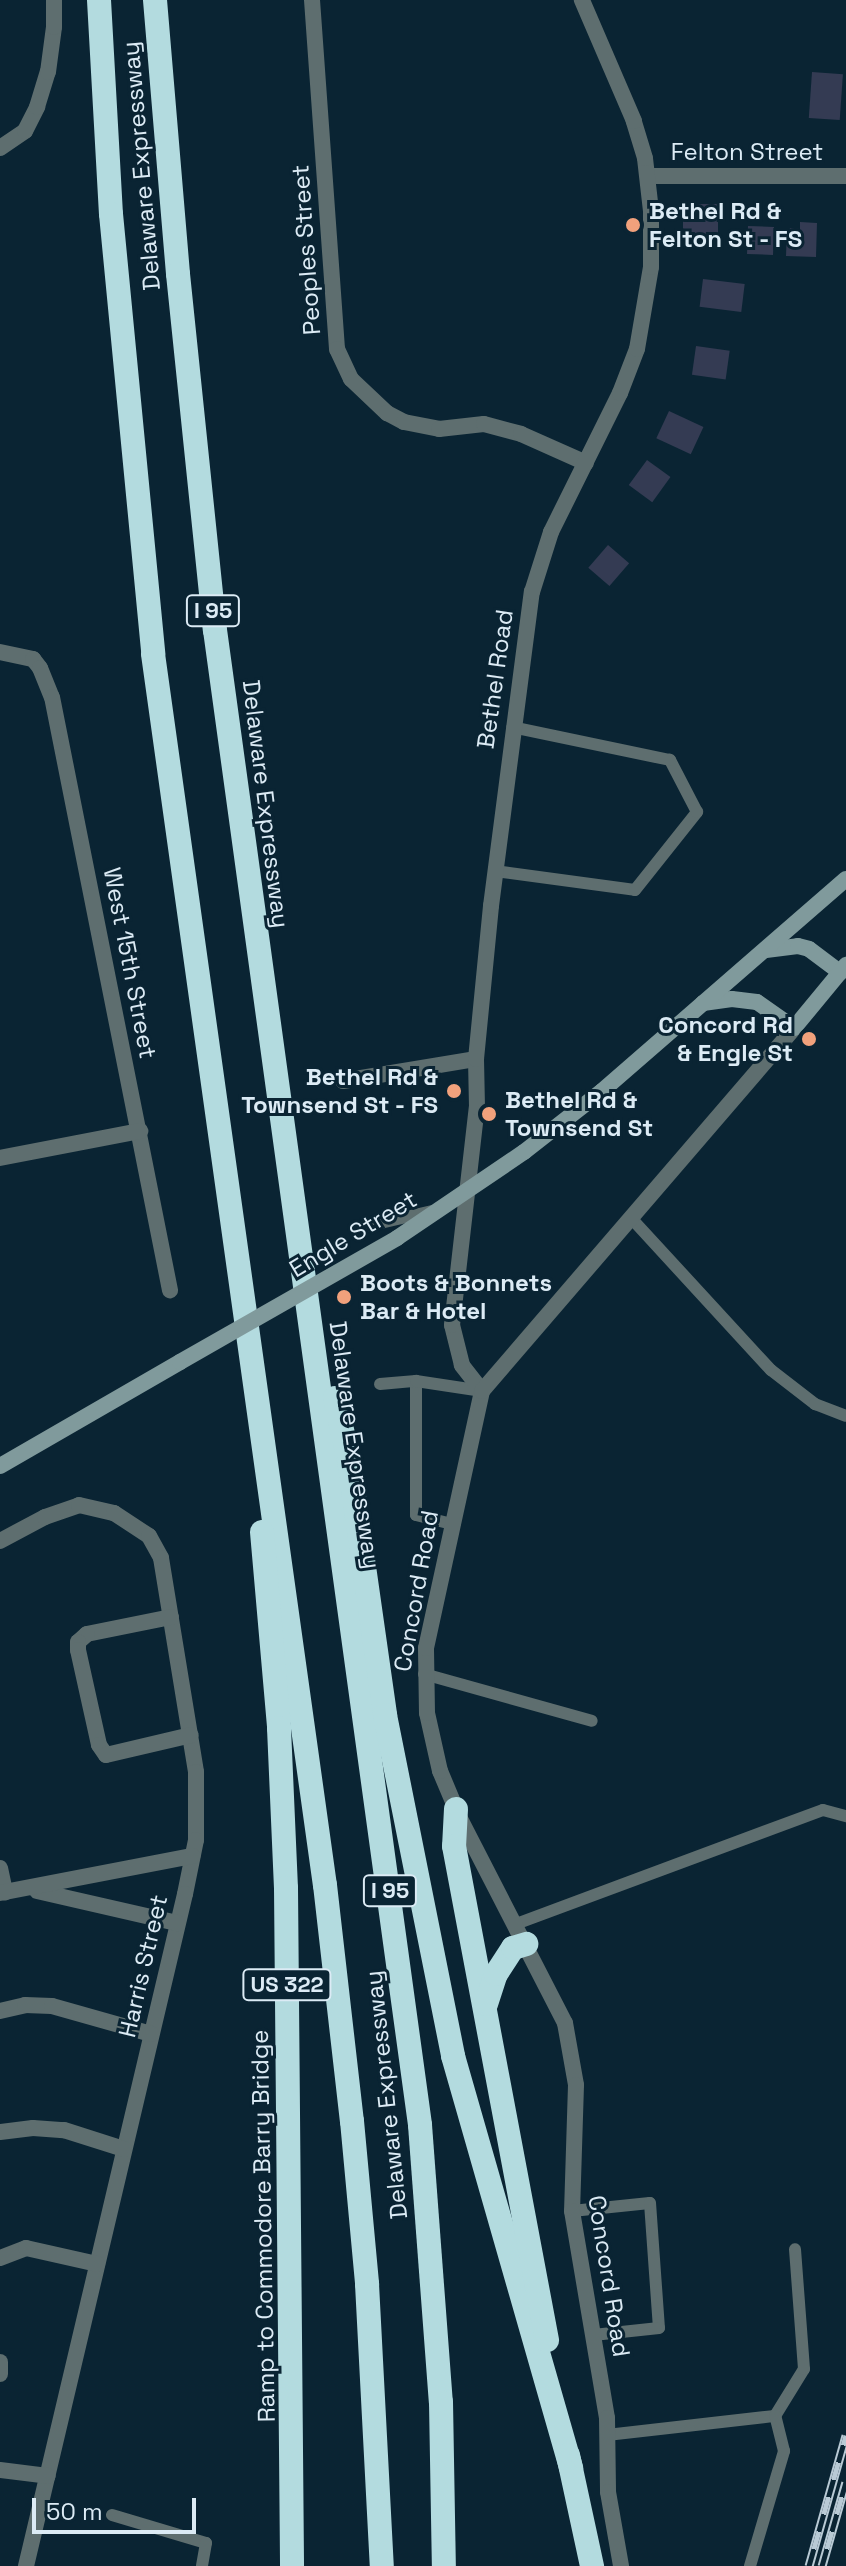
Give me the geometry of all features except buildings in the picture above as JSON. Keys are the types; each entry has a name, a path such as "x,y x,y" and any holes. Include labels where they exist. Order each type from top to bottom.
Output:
{"highway":[{"name":"Delaware Expressway","path":"99,0 111,214 145,579 325,1885 352,2121 370,2328 382,2566"},
{"name":"Delaware Expressway","path":"155,0 173,216 215,630 420,2125 434,2283 444,2483 444,2566"},
{"path":"295,1220 349,1461 385,1715 453,2056 571,2468"},
{"name":"Ramp to Commodore Barry Bridge","path":"258,1406 264,1574 279,1728 286,1888 292,2566"},
{"path":"456,1809 454,1846 592,2566"},
{"path":"485,2010 496,1974 521,1934"},
{"path":"444,2483 453,2566"}],"main road":[{"name":"Engle Street","path":"0,1466 397,1238 524,1152 602,1091 846,879"},
{"path":"763,951 798,946 820,954 843,968"},
{"name":"Concord Road","path":"794,1028 843,968"},
{"path":"703,1003 732,999 757,1002 794,1028"}],"street":[{"path":"0,148 25,131 37,107 50,57 54,0"},
{"name":"Peoples Street","path":"312,0 337,349 351,379 381,408 404,422 439,429 484,424 521,434 586,463"},
{"name":"Bethel Road","path":"482,1391 462,1365 452,1325 477,1107 476,1059 495,871 532,592 540,559 631,364 647,306 651,267 648,176 634,121 582,0"},
{"name":"Felton Street","path":"648,176 846,176"},
{"name":"West 15th Street","path":"0,652 24,655 40,668 52,697 170,1290"},
{"name":"Concord Road","path":"621,2566 608,2492 607,2435 572,2211 576,2085 572,2054 565,2023 553,1993 456,1809 431,1735 424,1674 433,1605 482,1391 794,1028"},
{"path":"343,1081 476,1059"},
{"path":"0,1158 140,1131"},
{"name":"Harris Street","path":"0,1541 45,1517 79,1505 114,1513 149,1536 157,1547 171,1617 196,1772 196,1840 26,2566"},
{"path":"171,1617 87,1634 78,1642 78,1650 99,1745 106,1755 191,1735"},
{"path":"0,1868 2,1893 192,1856"},
{"path":"27,1889 177,1923"},
{"path":"0,2011 25,2005 52,2006 151,2034"},
{"path":"0,2132 33,2128 64,2130 124,2149"},
{"path":"0,2258 26,2248 97,2264"},
{"path":"0,2362 0,2374"},
{"path":"0,2470 48,2476"}],"lane":[{"path":"495,871 635,890 697,812 670,760 512,727"},
{"path":"359,1228 467,1203"},
{"path":"632,1219 771,1370 815,1404 846,1416"},
{"path":"416,1381 416,1515 451,1524"},
{"path":"380,1384 416,1381 482,1391"},
{"path":"424,1674 592,1721"},
{"path":"521,1934 823,1810 846,1816"},
{"path":"572,2211 650,2203 659,2328 593,2335"},
{"path":"750,2566 784,2451 775,2416 804,2369 795,2249"},
{"path":"607,2435 775,2416"},
{"path":"112,2515 206,2543 202,2566"}],"railway":[{"path":"809,2566 846,2435"},
{"path":"822,2566 846,2482"}],"place":[{"name":"Bethel Rd & Felton St - FS","path":"633,225"},
{"name":"Concord Rd & Engle St","path":"809,1039"},
{"name":"Bethel Rd & Townsend St - FS","path":"454,1091"},
{"name":"Bethel Rd & Townsend St","path":"489,1114"},
{"name":"Boots & Bonnets Bar & Hotel","path":"344,1297"}]}
